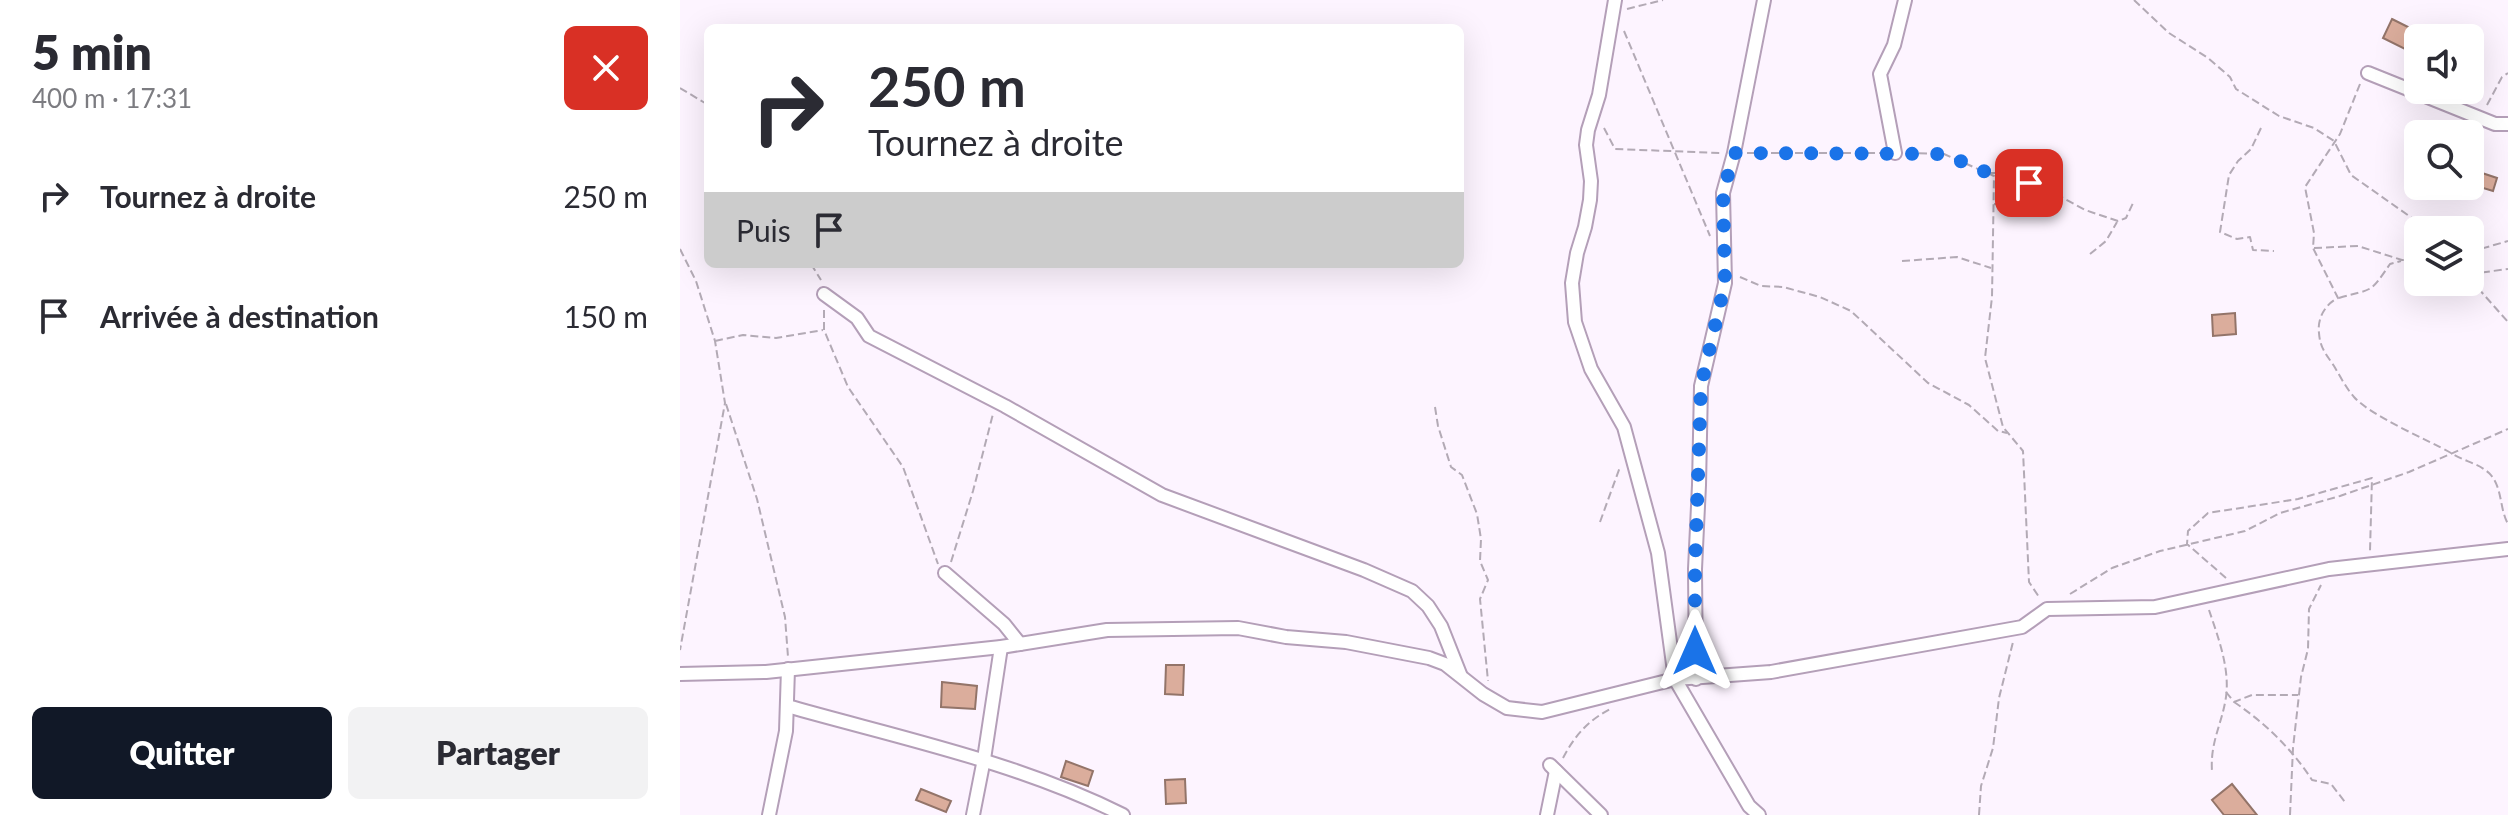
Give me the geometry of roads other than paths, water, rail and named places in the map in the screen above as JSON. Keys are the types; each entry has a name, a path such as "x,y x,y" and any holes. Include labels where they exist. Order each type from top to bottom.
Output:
{"street":[{"path":"1696,679 1695,569 1701,386 1725,283 1723,193 1734,153 1764,0"},
{"path":"1895,153 1880,74 1894,45 1905,0"},
{"path":"1615,4 1586,145 1590,200 1572,283 1575,322 1591,369 1615,408 1628,443 1658,553 1675,679 1749,806 1759,815"},
{"path":"2368,73 2495,124 2508,124"},
{"path":"824,294 857,318 869,336 996,402 1162,495 1412,591 1428,606 1441,626 1460,674"},
{"path":"680,674 788,669 1001,647 1107,630 1238,628 1408,652 1445,664 1488,698 1507,708 1542,712 1675,679 1771,672 2022,627 2047,609 2155,607 2329,569 2508,549"},
{"path":"945,573 1004,624 1020,644"},
{"path":"973,815 1001,647"},
{"path":"769,815 786,731 788,669"},
{"path":"787,706 984,759 1093,800 1123,815"},
{"path":"1547,815 1556,766 1601,815"}]}
